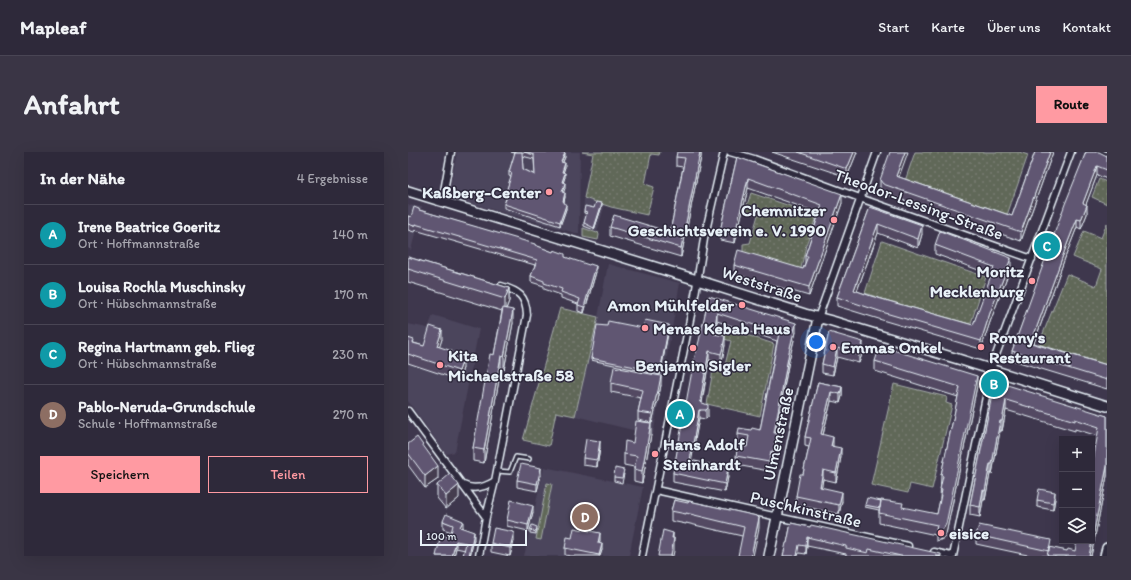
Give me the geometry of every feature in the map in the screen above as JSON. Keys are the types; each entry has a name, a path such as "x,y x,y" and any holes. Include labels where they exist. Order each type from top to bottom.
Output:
{"street":[{"path":"442,202 451,152"},
{"path":"642,556 695,295 704,239 724,152"},
{"name":"Theodor-Lessing-Straße","path":"730,152 754,159 1032,259"},
{"path":"818,318 877,152"},
{"path":"928,551 952,556 991,370 1071,152"},
{"path":"1099,152 1107,156"},
{"name":"Weststraße","path":"408,191 1107,406"},
{"path":"480,556 486,518 495,481 527,314 524,298 516,292 494,284"},
{"name":"Ulmenstraße","path":"769,556 818,318"},
{"path":"408,411 486,518"},
{"path":"461,484 472,489 485,486 495,481"},
{"name":"Puschkinstraße","path":"656,490 912,547"},
{"path":"1105,556 1107,548"}],"lane":[{"path":"497,471 510,472 516,457 529,459"}],"shaded area":[{"path":"457,152 580,152 579,234 448,197"},
{"path":"584,198 605,204 597,233 583,228"},
{"path":"408,205 422,207 411,250 408,248"},
{"path":"608,264 680,283 653,435 575,416 598,317"},
{"name":"Kita Michaelstraße 58","path":"433,315 479,329 455,452 446,454 408,401 408,324 428,328"},
{"path":"544,467 643,487 629,556 524,556"}],"green space":[{"path":"582,152 660,152 659,155 651,154 645,184 654,187 647,215 611,207 584,198 593,154"},
{"path":"915,152 1019,152 1028,155 1007,215 905,181"},
{"path":"1099,179 1107,182 1107,204 1092,197"},
{"path":"751,193 817,215 806,245 800,273 743,257 743,244 750,243 758,215 745,211"},
{"path":"1107,223 1107,368 1038,346 1067,274 1096,286 1102,269 1073,257 1084,231 1101,238"},
{"path":"583,228 597,233 598,232 598,240 583,237"},
{"path":"882,241 986,277 969,329 865,293"},
{"path":"560,308 598,317 575,416 556,412 549,446 523,440"},
{"path":"722,327 774,344 760,416 707,404 713,370 725,365 731,341 721,338"},
{"path":"894,384 947,397 946,403 952,405 932,489 910,484 908,493 871,485"},
{"path":"547,483 552,484 541,540 536,539"}],"building":[{"path":"515,152 522,152 523,169 535,175 534,155 524,152 565,153 561,162 565,163 562,172 565,173 562,182 565,183 562,192 565,193 563,201 566,205 560,222 504,204 509,192 506,192 512,173 509,172"},
{"path":"677,152 700,152 681,248 610,227 614,215 670,232 685,158 676,157"},
{"path":"798,152 854,152 847,169"},
{"path":"890,152 905,152 896,176 1012,216 1035,152 1050,152 1021,232 883,184 880,180"},
{"path":"1086,152 1099,152 1107,156 1107,170 1097,166 1083,203 1087,205 1081,220 1077,219 1031,343 1107,365 1107,380 1012,351 1065,204"},
{"path":"737,157 842,194 809,287 734,265 738,250 803,269 808,256 805,256 822,205 748,178 735,234 720,231"},
{"path":"596,202 602,203 594,228 584,223 587,212 584,211 585,206 594,208"},
{"path":"414,207 419,210 535,244 553,252 554,250 565,254 565,257 596,266 584,307 578,305 580,299 561,292 562,289 544,283 544,281 531,276 537,260 415,224 414,226 408,224 408,216 411,217"},
{"path":"870,207 922,225 918,239 878,224 854,290 973,325 994,267 935,245 940,231 1011,258 981,341 837,297"},
{"path":"408,257 509,288 505,299 408,269"},
{"path":"709,296 796,323 774,433 777,433 776,439 773,452 771,451 769,462 736,456 738,445 747,447 749,436 738,434 739,428 751,430 752,428 760,430 779,333 717,313 714,334 725,336 723,347 721,354 709,351 700,402 708,405 708,408 706,410 699,410 690,460 728,468 725,484 673,473 694,360"},
{"path":"503,308 513,310 504,357 501,356 484,450 473,448 490,354 494,355"},
{"path":"645,320 669,325 660,372 591,358 597,325 607,326 608,321 643,328"},
{"path":"430,326 442,330 437,346 452,351 450,356 463,359 459,371 408,354 408,338 414,340 413,343 424,346"},
{"path":"829,332 863,342 859,355 837,348 833,367 822,364"},
{"path":"880,346 977,376 946,524 944,528 940,530 936,530 937,525 879,513 881,500 903,503 902,507 937,514 942,490 940,489 943,476 941,475 960,387 875,361"},
{"path":"614,367 661,376 652,414 638,412 643,390 611,383"},
{"path":"818,382 842,387 840,394 831,392 821,434 833,437 831,446 841,448 836,473 823,470 820,487 842,492 839,505 796,496 800,474 803,474 811,438 805,437"},
{"path":"1004,384 1107,416 1107,466 1095,525 1095,450 1099,427 1006,400 1002,421 1000,421 992,464 990,464 985,491 983,490 980,507 970,505 993,390"},
{"path":"636,421 651,423 642,471 634,469 637,456 624,454 625,441 633,443"},
{"path":"417,437 438,466 425,476 408,453 408,444"},
{"path":"586,439 600,441 597,460 583,458"},
{"path":"521,464 541,468 537,484 517,480"},
{"path":"615,468 624,470 622,478 614,477"},
{"path":"450,474 459,485 446,496 437,485"},
{"path":"1039,489 1055,492 1053,503 1037,500"},
{"path":"867,498 881,501 880,508 865,505"},
{"path":"511,500 533,506 528,525 507,520"},
{"path":"674,500 688,503 689,501 757,516 759,518 751,556 738,556 744,527 686,513 671,511"},
{"path":"446,514 463,521 460,527 474,532 469,556 463,556 466,543 456,541 452,556 436,556 441,535 450,537 453,525 443,521"},
{"path":"791,523 810,527 811,525 941,554 941,556 901,556 869,549 868,553 807,537 806,546 799,545 797,556 783,556"},
{"path":"532,525 537,527 536,532 530,530"},
{"path":"979,525 1051,540 1049,551 976,535"},
{"path":"494,528 514,532 510,548 491,543"},
{"path":"574,528 600,533 598,543 602,544 599,555 565,548 567,537 572,538"},
{"path":"663,530 673,533 672,538 674,538 671,556 658,556"},
{"path":"1076,544 1091,544 1089,556 1047,556 1049,547 1067,551 1068,549 1075,551"}],"place":[{"name":"Kaßberg-Center","path":"549,192"},
{"name":"Chemnitzer Geschichtsverein e. V. 1990","path":"834,220"},
{"name":"Regina Hartmann geb. Flieg","path":"1047,246"},
{"name":"Moritz Mecklenburg","path":"1032,281"},
{"name":"Amon Mühlfelder","path":"742,305"},
{"name":"Menas Kebab Haus","path":"645,328"},
{"name":"Emmas Onkel","path":"833,347"},
{"name":"Ronny's Restaurant","path":"981,347"},
{"name":"Benjamin Sigler","path":"693,348"},
{"name":"Kita Michaelstraße 58","path":"440,365"},
{"name":"Louisa Rochla Muschinsky","path":"994,384"},
{"name":"Irene Beatrice Goeritz","path":"680,414"},
{"name":"Hans Adolf Steinhardt","path":"655,454"},
{"name":"Pablo-Neruda-Grundschule","path":"585,517"},
{"name":"eisice","path":"941,533"}]}
